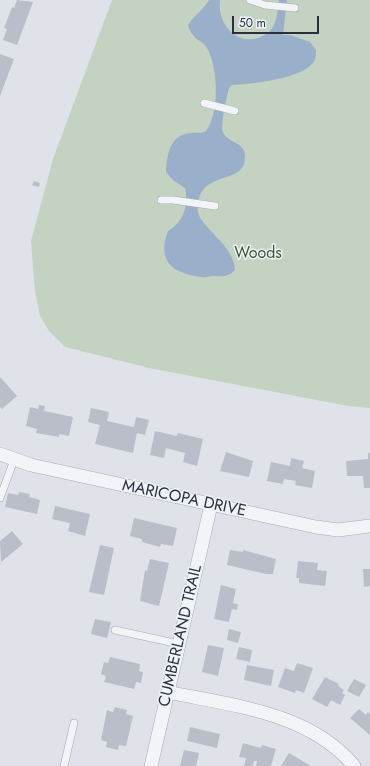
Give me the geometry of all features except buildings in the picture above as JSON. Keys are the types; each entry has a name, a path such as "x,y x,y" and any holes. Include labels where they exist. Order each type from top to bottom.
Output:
{"street":[{"name":"MARICOPA DRIVE","path":"0,454 14,460 211,505 316,527 338,530 370,526"},
{"name":"CUMBERLAND TRAIL","path":"151,766 211,505"},
{"path":"168,692 265,713 293,722 330,743 354,766"}],"lane":[{"path":"250,0 265,6 295,8"},
{"path":"204,103 236,111"},
{"path":"161,200 173,200 215,206"},
{"path":"0,498 14,460"},
{"path":"115,630 179,644"},
{"path":"64,766 74,723"}],"green space":[{"name":"Woods","path":"112,0 370,0 370,408 348,406 149,368 65,347 49,331 40,316 35,292 31,241 53,159"}],"water":[{"path":"209,0 220,0 221,17 229,30 242,38 250,39 258,38 270,31 275,21 279,0 287,0 283,35 290,35 310,42 316,52 315,59 312,64 306,69 297,73 274,80 232,85 229,88 222,128 223,132 230,140 242,147 245,156 244,164 240,170 234,174 210,184 203,190 199,199 198,212 200,218 230,253 235,270 224,276 203,277 182,273 170,265 165,254 164,247 168,231 178,223 186,206 185,188 173,180 166,172 167,159 171,146 178,137 206,131 211,123 214,113 216,90 211,56 205,45 192,34 188,25"}]}
